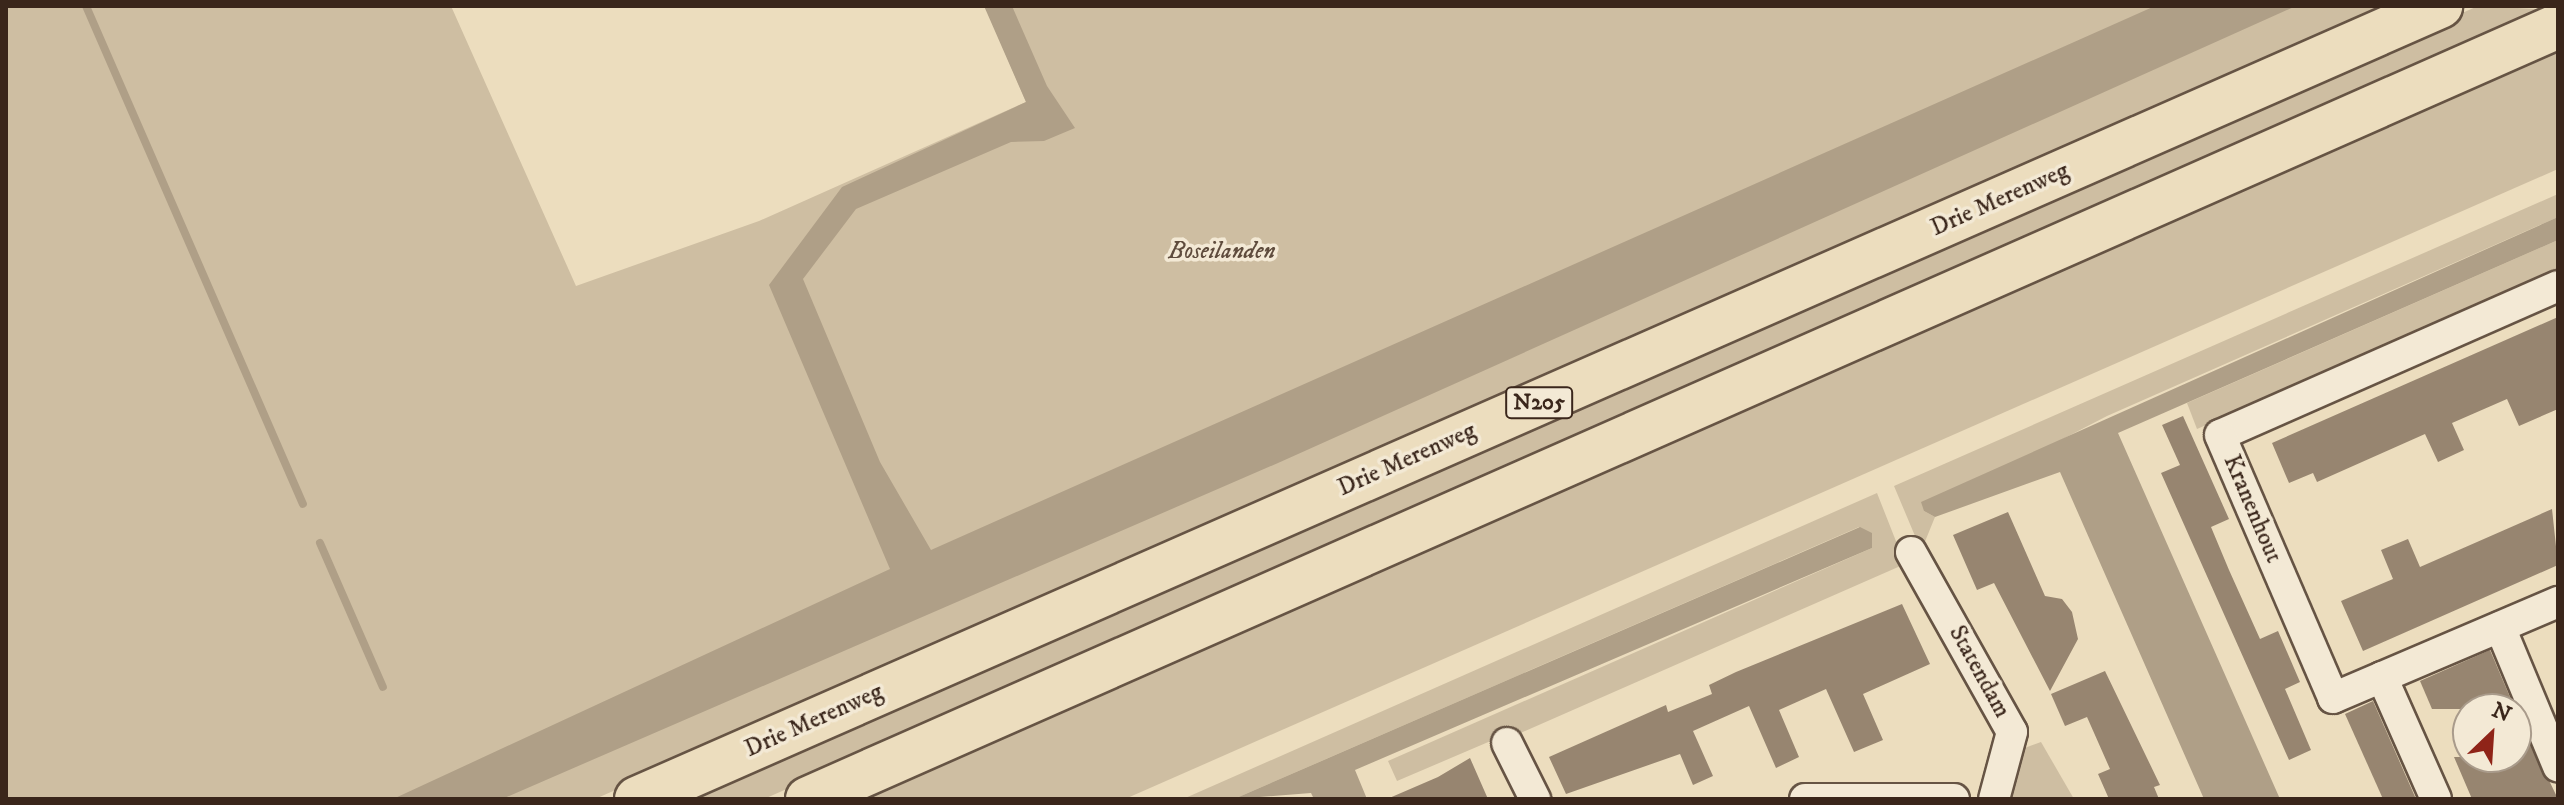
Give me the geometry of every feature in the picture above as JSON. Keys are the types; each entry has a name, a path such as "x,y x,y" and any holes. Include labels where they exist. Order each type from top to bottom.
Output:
{"highway":[{"name":"Drie Merenweg","path":"637,799 2440,6"},
{"path":"808,799 2558,26"}],"street":[{"name":"Kranenhout","path":"2558,286 2220,435 2333,698 2558,602"},
{"name":"Statendam","path":"1911,552 2012,732 1994,799"},
{"path":"2500,627 2558,766"},
{"path":"2382,677 2436,799"},
{"path":"1507,743 1535,799"},
{"path":"1805,799 1954,799"}],"green space":[{"name":"Boseilanden","path":"6,6 451,6 576,286 759,221 1026,102 985,6 2404,6 595,799 6,799"},
{"path":"2478,6 2558,10 764,799 679,799"},
{"path":"2558,43 2558,169 1125,799 858,799"},
{"path":"2558,194 2558,217 2107,416 1924,511 1935,517 1924,544 1939,571 1931,574 1894,486"},
{"path":"2558,240 2558,272 2197,429 2187,403"},
{"path":"1877,493 1905,564 1516,735 1511,725 1498,730 1493,740 1397,781 1388,761 1872,548 1859,527 1234,799 1183,799"},
{"path":"2041,742 2074,799 2004,799 2019,750"}],"shaded area":[{"path":"984,6 1012,6 1047,86 1075,128 1044,141 1011,142 856,209 803,279 880,462 931,550 2155,6 2296,6 1278,463 502,799 393,799 890,569 769,285 842,187 1026,102"},
{"path":"2558,217 2558,240 2118,433 2280,799 2204,799 2060,472 1935,517 1924,511 1921,502"},
{"path":"1860,527 1872,533 1872,548 1355,770 1367,799 1314,799 1311,793 1234,799"}],"building":[{"path":"2558,317 2558,409 2519,426 2507,399 2452,423 2464,450 2438,462 2425,434 2317,482 2313,473 2289,483 2272,443"},
{"path":"2183,416 2229,519 2211,527 2229,570 2260,639 2278,631 2300,682 2285,689 2311,750 2289,760 2161,473 2180,465 2162,425"},
{"path":"2552,509 2558,565 2363,651 2341,601 2393,579 2381,550 2408,539 2420,567"},
{"path":"2008,512 2045,596 2062,599 2072,612 2078,639 2050,691 1994,583 1977,590 1953,535"},
{"path":"1902,604 1930,664 1863,694 1883,740 1854,752 1826,689 1779,710 1799,757 1776,768 1749,706 1693,731 1713,776 1693,785 1680,754 1566,794 1549,757 1666,705 1668,712 1712,694 1709,685 1736,672"},
{"path":"2490,650 2508,693 2452,693 2452,709 2432,709 2420,681"},
{"path":"2105,671 2160,785 2154,787 2159,799 2109,799 2098,774 2110,769 2087,717 2065,726 2051,694"},
{"path":"2373,701 2416,799 2383,799 2345,714"},
{"path":"2532,745 2558,799 2472,799 2461,773 2532,773"},
{"path":"1470,758 1488,799 1387,799 1438,777"}],"waterway":[{"path":"86,6 303,504"},
{"path":"320,543 383,687"}]}
